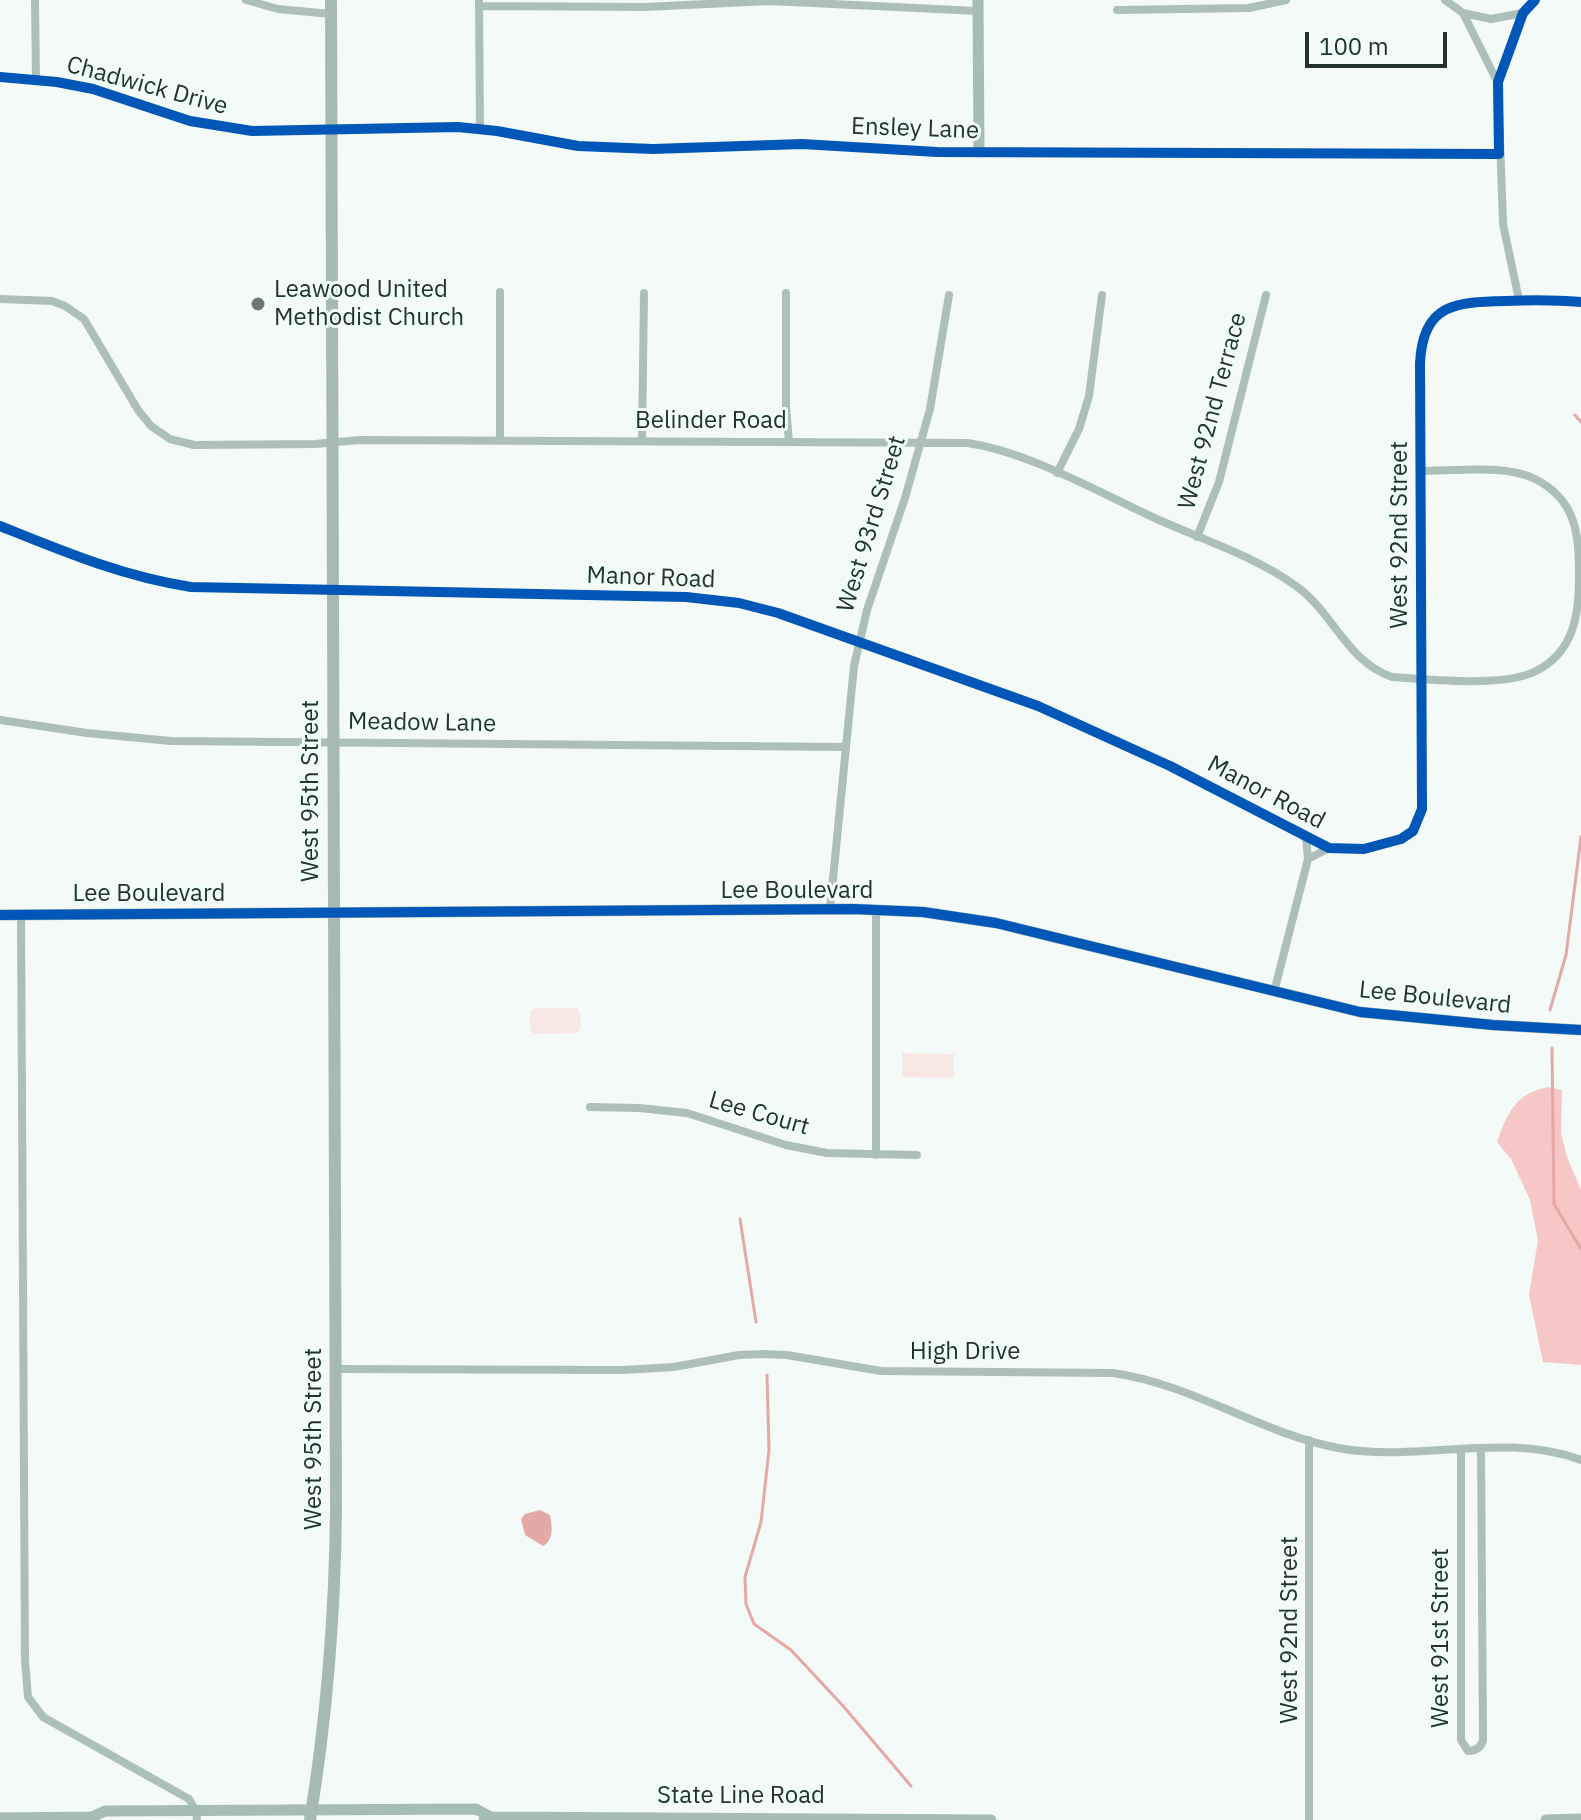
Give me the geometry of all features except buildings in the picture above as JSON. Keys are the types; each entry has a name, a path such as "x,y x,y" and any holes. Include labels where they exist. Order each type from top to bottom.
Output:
{"main road":[{"name":"West 95th Street","path":"310,1815 334,1619 336,1369 331,0"}],"street":[{"path":"35,0 36,79"},
{"path":"246,0 278,9 331,14"},
{"path":"1117,10 1249,8 1286,0"},
{"path":"1445,0 1463,13 1491,19 1523,13"},
{"path":"1535,0 1523,13 1498,82 1503,224 1519,300 1581,302"},
{"path":"480,129 479,3 644,7 813,1 978,6 979,152"},
{"path":"1463,13 1498,82"},
{"name":"Chadwick Drive","path":"0,77 36,79 93,89 190,121 225,128 289,132 332,128"},
{"name":"Ensley Lane","path":"332,128 480,129 578,146 619,149 802,144 979,152 1499,154"},
{"path":"500,292 500,441"},
{"path":"642,441 644,293"},
{"path":"786,293 789,442"},
{"name":"West 93rd Street","path":"830,909 845,747 860,641 921,442 938,368 949,295"},
{"path":"1057,473 1079,429 1089,396 1102,295"},
{"name":"West 92nd Terrace","path":"1197,537 1219,482 1266,295"},
{"name":"Belinder Road","path":"0,299 52,301 84,319 138,410 151,426 170,439 194,445 360,440 921,442 989,446 1057,473 1259,565 1298,587 1325,614 1359,659 1392,677 1502,680 1528,674 1548,663 1564,647 1576,624 1579,610 1579,550 1574,521 1566,506 1544,484 1514,472 1420,471"},
{"name":"West 92nd Street","path":"1403,838 1413,831 1422,809 1421,348 1428,325 1437,314 1456,304 1519,300"},
{"name":"Manor Road","path":"0,526 83,558 162,583 226,590 715,599 778,613 1038,706 1157,759 1329,848 1364,849 1403,838"},
{"name":"Meadow Lane","path":"0,720 171,741 845,747"},
{"path":"1274,992 1308,859 1306,837"},
{"path":"1308,859 1329,848"},
{"name":"Lee Boulevard","path":"0,915 830,909 923,912 996,923 1332,1007 1399,1017 1581,1030"},
{"path":"876,910 876,1155"},
{"path":"21,915 26,1687 33,1706 53,1724 189,1799 196,1815"},
{"name":"Lee Court","path":"590,1107 676,1112 721,1122 786,1145 827,1153 917,1155"},
{"name":"High Drive","path":"336,1369 647,1370 764,1354 881,1371 1113,1373 1146,1379 1287,1434 1339,1448 1377,1451 1530,1448 1552,1450 1581,1460"},
{"name":"West 92nd Street","path":"1309,1440 1309,1820"},
{"name":"West 91st Street","path":"1461,1450 1461,1740 1468,1751 1476,1751 1483,1740 1481,1448"},
{"name":"State Line Road","path":"0,1818 95,1819 105,1811 310,1815 476,1809 487,1818 991,1820"},
{"path":"1546,1820 1581,1819"}],"shaded area":[{"path":"535,1008 577,1008 581,1029 577,1033 534,1034 530,1029 530,1012"},
{"path":"902,1053 954,1054 954,1078 902,1077"},
{"path":"1548,1087 1562,1090 1561,1133 1581,1190 1581,1365 1543,1362 1529,1295 1538,1240 1530,1200 1511,1159 1497,1142 1514,1106 1528,1094"},
{"path":"540,1510 550,1515 551,1524 551,1536 543,1546 525,1535 521,1519 525,1514"}],"waterway":[{"path":"1575,415 1581,422"},
{"path":"1550,1010 1566,955 1581,837"},
{"path":"1552,1048 1554,1204 1581,1249"},
{"path":"740,1219 756,1322"},
{"path":"767,1375 769,1450 761,1522 745,1577 746,1604 754,1624 791,1650 911,1786"}],"cycle path":[{"path":"0,77 93,89 190,121 252,131 458,127 578,146 653,149 802,144 937,152 1499,154 1498,82 1523,13 1535,0"},
{"path":"0,526 117,570 191,587 686,597 739,603 778,613 1038,706 1170,766 1329,848 1364,849 1401,839 1413,831 1422,809 1420,363 1428,328 1435,317 1458,305 1534,300 1581,302"},
{"path":"0,915 853,909 923,912 996,923 1360,1012 1581,1030"}],"place":[{"name":"Leawood United Methodist Church","path":"258,304"}]}
